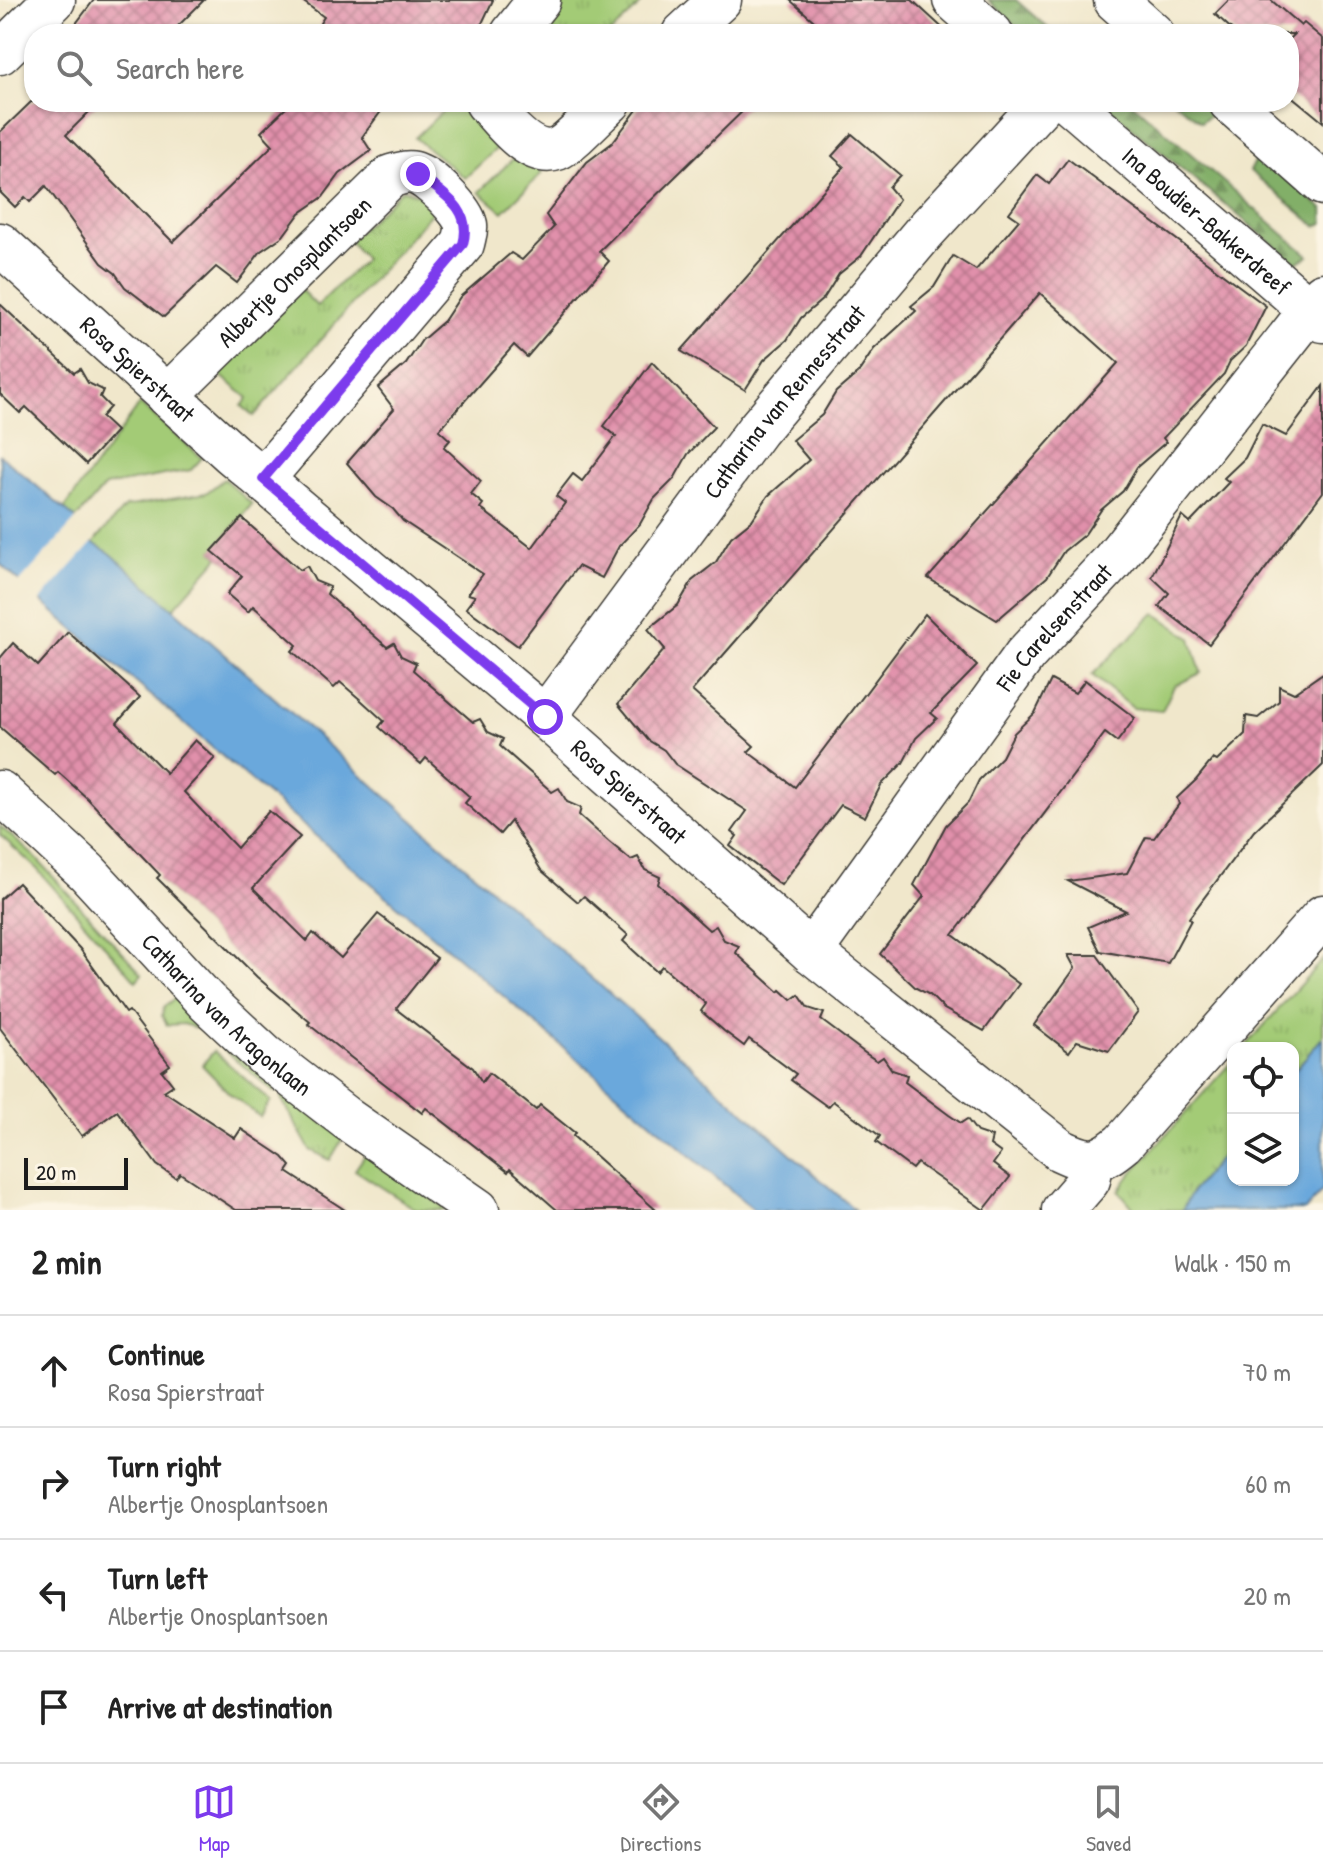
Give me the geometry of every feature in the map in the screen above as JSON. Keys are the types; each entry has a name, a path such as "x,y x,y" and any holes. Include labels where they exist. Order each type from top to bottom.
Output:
{"street":[{"path":"30,24 54,0"},
{"path":"520,24 539,0"},
{"path":"694,24 720,0"},
{"path":"954,0 981,24"},
{"path":"0,53 24,29"},
{"path":"496,112 530,146 544,151 559,149 599,112"},
{"name":"Catharina van Rennesstraat","path":"545,717 757,430 925,231 1035,112"},
{"name":"Ina Boudier-Bakkerdreef","path":"1081,112 1319,308"},
{"path":"1241,112 1323,184"},
{"name":"Albertje Onosplantsoen","path":"167,396 391,176 406,172 418,174 451,201 462,214 467,228 463,244 263,479"},
{"name":"Rosa Spierstraat","path":"0,244 167,396 545,717 811,952 1060,1150 1093,1161"},
{"name":"Fie Carelsenstraat","path":"811,952 1025,655 1111,563 1319,308"},
{"name":"Catharina van Aragonlaan","path":"0,792 87,872 207,1002 264,1055 347,1119 478,1210"},
{"path":"1063,1210 1089,1180 1093,1161 1105,1158 1123,1143 1323,916"}],"green space":[{"path":"559,0 645,0 620,24 541,24"},
{"path":"988,0 1016,0 1044,24 1014,24"},
{"path":"442,112 480,112 508,138 465,178 415,138"},
{"path":"1113,112 1143,112 1309,256 1296,263"},
{"path":"1188,112 1213,113 1201,122"},
{"path":"524,148 542,173 503,212 479,192"},
{"path":"1259,154 1323,209 1323,223 1316,226 1250,171"},
{"path":"403,189 441,202 254,416 242,406 248,398 215,371 298,287 317,306 365,259 349,241"},
{"path":"140,404 202,458 191,470 105,486 76,519 64,509"},
{"path":"224,479 252,504 213,551 219,557 173,609 110,553 93,543 125,507 206,493"},
{"path":"1155,613 1191,638 1201,673 1174,686 1162,711 1133,708 1092,675"},
{"path":"0,826 35,857 142,974 136,981 37,869 0,835"},
{"path":"1323,959 1323,1037 1299,1065 1299,1042 1249,1042"},
{"path":"178,995 280,1087 274,1092 200,1029 183,1024 167,1025 162,1016 164,1007"},
{"path":"214,1051 270,1101 260,1117 229,1093 202,1065"},
{"path":"1227,1067 1227,1150 1193,1190 1182,1210 1135,1210 1119,1191"},
{"path":"285,1092 343,1138 330,1160 310,1150 281,1098"},
{"path":"366,1154 449,1210 417,1210 355,1170"}],"water":[{"path":"0,455 76,519 93,543 110,553 855,1210 754,1210 58,616 0,564"},
{"path":"1323,1037 1323,1190 1305,1210 1182,1210 1193,1190 1227,1150 1227,1186 1299,1186 1299,1065"}],"pier":[{"path":"79,516 95,540 38,603 17,585"}],"building":[{"path":"94,0 204,0 180,24 76,24"},
{"path":"301,0 493,0 482,24 321,24 324,17"},
{"path":"790,0 912,0 938,24 818,24"},
{"path":"1229,0 1271,0 1299,24 1226,24 1215,14"},
{"path":"1304,23 1323,39 1323,122 1299,102 1299,24"},
{"path":"24,109 24,112 89,112 66,135 173,242 273,145 261,132 282,112 381,112 362,137 371,151 340,174 323,197 300,213 283,236 261,251 237,283 216,267 164,317 125,287 115,273 102,263 46,186 30,202 25,197 15,207 0,192 0,132"},
{"path":"635,112 742,112 599,251 609,261 527,357 514,345 439,430 450,440 444,447 481,481 471,494 483,504 480,508 532,548 565,503 556,496 573,474 582,481 616,436 604,426 652,362 714,427 688,454 674,479 654,499 640,524 619,546 602,578 578,566 518,646 466,608 475,596 468,594 483,574 403,521 376,497 347,463 394,409 378,388 406,364 422,340 444,321 460,297 511,253 522,260 554,227 546,215 587,162 612,143"},
{"path":"852,134 900,175 889,187 899,199 861,256 839,274 824,298 801,318 787,340 764,360 745,390 681,351 844,167 832,156"},
{"path":"1068,159 1266,306 1246,346 1230,361 1224,374 1163,438 1166,442 1137,467 1123,491 1101,510 1085,534 1064,551 1047,577 997,620 928,578 1118,363 1040,293 692,691 754,746 748,752 795,787 925,614 977,666 931,713 937,718 916,738 903,763 881,785 865,817 841,805 781,885 730,846 737,836 732,832 747,811 675,764 664,750 648,740 618,704 665,649 648,629 678,605 692,581 716,562 731,537 752,520 768,496 809,460 792,440 822,415 836,392 858,373 874,349 916,311 911,306 934,287 953,256 976,270 1019,220 1009,213 1037,175 1049,184"},
{"path":"0,304 74,373 80,369 88,383 103,390 100,397 110,407 101,417 116,431 86,464 26,407 20,413 0,394"},
{"path":"1323,386 1323,492 1209,644 1159,606 1169,593 1152,577 1182,516 1190,523 1229,482 1224,478 1245,458 1262,424 1286,436"},
{"path":"242,518 300,570 307,566 315,581 330,587 327,594 387,647 394,643 401,656 416,663 413,670 473,722 480,719 488,732 503,739 500,746 552,792 559,788 567,802 581,808 579,815 608,841 631,860 638,857 645,870 660,877 658,884 709,930 716,926 724,940 739,946 736,953 779,992 781,990 792,1000 799,995 808,1008 824,1013 821,1020 877,1061 883,1057 892,1070 907,1075 905,1082 949,1115 961,1123 967,1119 977,1132 992,1137 990,1145 1001,1153 993,1164 1010,1177 984,1210 917,1163 912,1169 876,1142 880,1136 833,1101 828,1107 791,1080 796,1074 749,1039 744,1046 724,1031 701,1011 706,1004 662,966 657,972 623,941 628,935 584,896 578,902 541,870 511,821 500,834 465,803 470,797 426,758 421,764 379,727 384,721 362,701 340,682 334,688 292,651 297,645 253,606 248,612 227,594 242,576 212,551"},
{"path":"68,632 140,697 117,723 166,773 195,740 215,758 184,792 237,848 269,811 300,837 253,888 307,941 313,933 341,958 378,914 437,958 396,1009 473,1068 482,1082 489,1073 536,1110 540,1105 575,1133 573,1136 656,1210 557,1210 510,1169 508,1172 426,1108 422,1113 308,1024 310,1022 257,977 157,878 160,875 88,799 0,727 0,658 13,643 38,666"},
{"path":"1323,673 1323,765 1254,831 1189,918 1191,920 1168,963 1100,951 1088,927 1126,911 1068,881 1127,873 1146,837 1154,838 1179,804 1177,798 1213,759 1217,761 1245,734 1246,716 1258,718 1279,701 1279,686 1294,693"},
{"path":"1051,680 1075,693 1085,680 1135,718 1117,742 1105,733 953,935 1019,984 984,1031 944,1009 880,954 924,896 914,885 946,825 968,803 979,780 1002,757 1014,733 1035,713"},
{"path":"18,883 80,949 126,1013 129,1011 170,1065 162,1071 173,1085 164,1091 235,1138 241,1129 283,1157 291,1166 287,1172 345,1210 236,1210 180,1173 176,1178 157,1165 117,1111 82,1136 0,1028 0,899"},
{"path":"1068,955 1097,955 1138,1012 1109,1051 1077,1041 1069,1052 1034,1025 1075,968"}],"route":[{"path":"418,174 462,214 467,228 463,244 263,479 545,717"}]}
